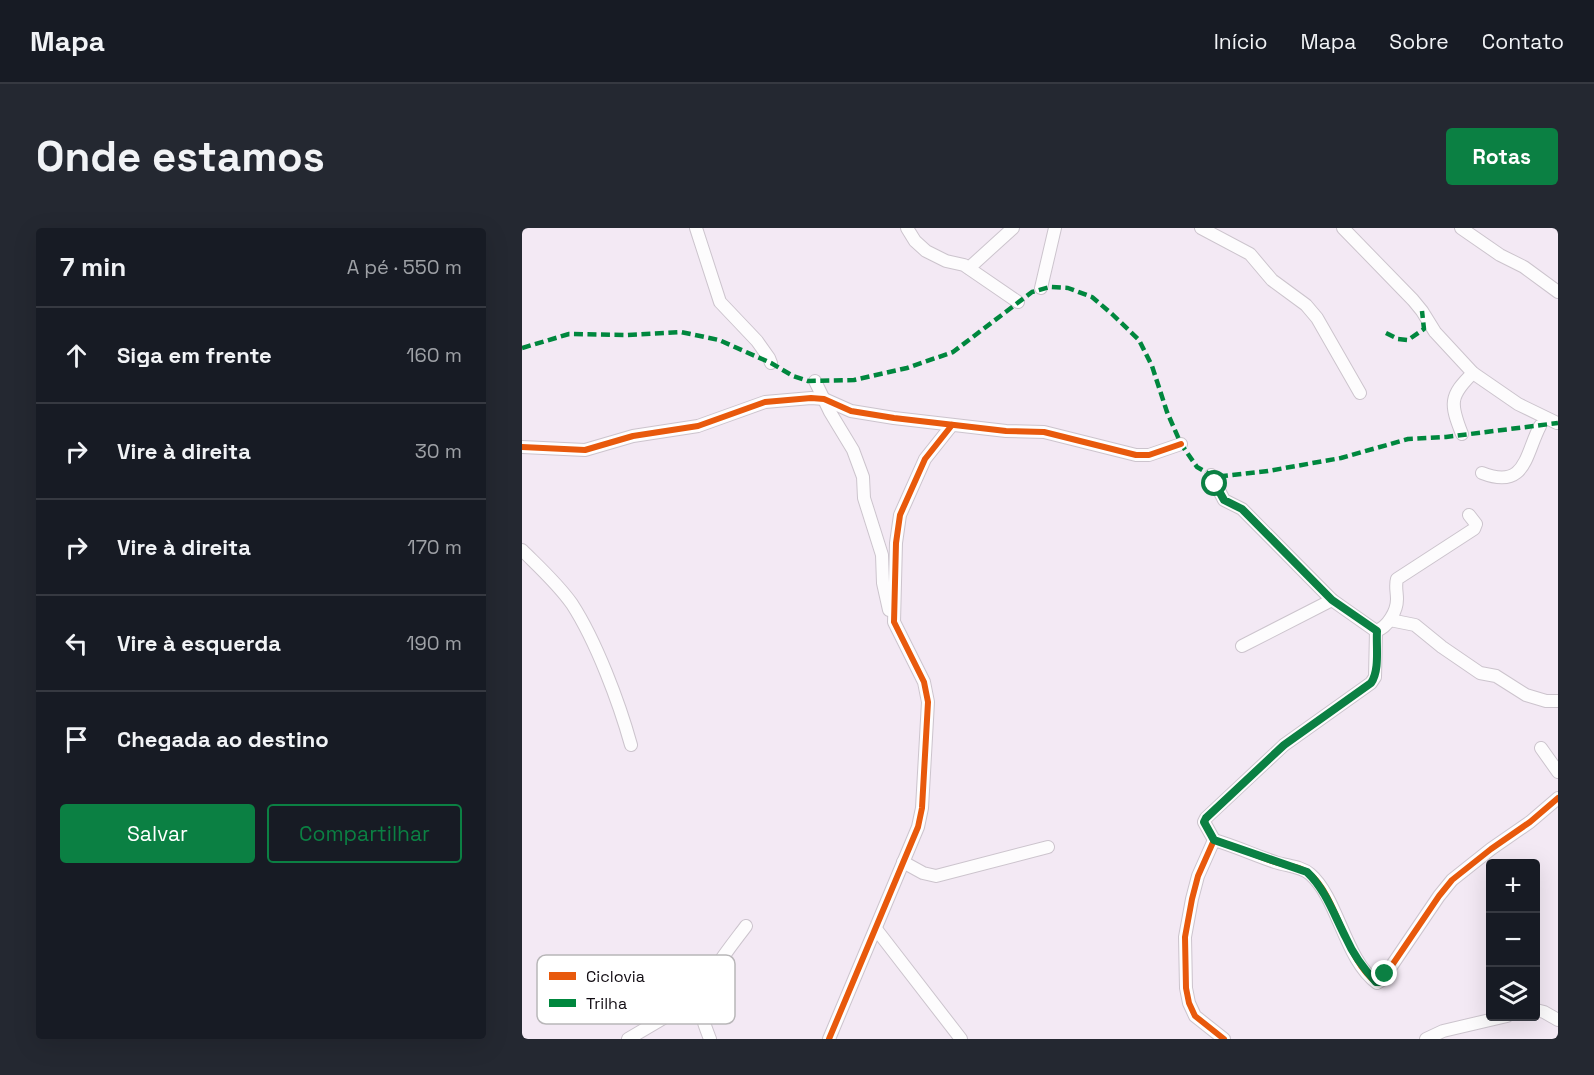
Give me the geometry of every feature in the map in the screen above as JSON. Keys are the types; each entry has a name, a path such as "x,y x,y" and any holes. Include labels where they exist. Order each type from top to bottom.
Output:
{"street":[{"path":"696,228 720,302 758,341 771,363"},
{"path":"907,228 915,241 926,251 946,261 969,268 1018,302"},
{"path":"969,268 1013,228"},
{"path":"1041,288 1055,228"},
{"path":"1201,228 1250,254 1272,280 1306,305 1317,318 1360,393"},
{"path":"1343,228 1413,300 1435,332 1473,373 1518,404 1557,423"},
{"path":"1461,228 1500,255 1524,267 1558,292"},
{"path":"1462,434 1455,418 1454,401 1460,386 1473,373"},
{"path":"815,381 853,450 863,477 864,498 882,555 887,605 924,682 928,702 922,808 918,827 829,1039"},
{"path":"522,447 585,450 633,436 698,426 765,402 824,399 851,411 1006,431 1044,432 1145,456 1181,444"},
{"path":"894,622 896,543 900,515 925,459 952,425"},
{"path":"1482,473 1495,478 1508,479 1516,474 1524,465 1531,442 1540,426"},
{"path":"1211,475 1224,500 1242,509 1332,600 1377,631"},
{"path":"1377,631 1390,620 1397,602 1397,579 1474,529 1476,524 1469,515"},
{"path":"522,550 572,604 599,657 623,718 630,745"},
{"path":"1242,646 1332,600"},
{"path":"1390,620 1415,625 1480,673 1496,676 1526,695 1546,701 1558,701"},
{"path":"1377,631 1376,670 1371,683 1292,739 1206,818 1204,822 1214,840 1307,872 1316,880 1329,902 1360,963 1377,982 1382,980 1452,880 1530,822 1558,798"},
{"path":"1541,748 1558,772"},
{"path":"1214,840 1198,876 1190,908 1185,937 1186,988 1189,1004 1195,1016 1224,1039"},
{"path":"903,862 923,873 936,876 1048,847"},
{"path":"725,955 746,926"},
{"path":"876,929 961,1039"},
{"path":"1540,1011 1558,1020"},
{"path":"1426,1039 1443,1031 1489,1021"},
{"path":"628,1039 653,1024"},
{"path":"705,1024 710,1039"}],"marked path":[{"path":"522,348 569,334 626,335 681,332 719,340 808,381 854,380 907,368 953,352 1032,292 1050,287 1068,288 1092,297 1139,340 1152,366 1167,412 1181,444 1197,467 1211,475 1223,476 1268,471 1341,458 1408,439 1446,437 1558,423"},
{"path":"1386,333 1398,339 1408,340 1424,329 1422,311"}],"cycle path":[{"path":"522,447 585,450 633,436 698,426 765,402 811,398 824,399 851,411 894,418 1006,431 1044,432 1136,455 1149,455 1181,444"},
{"path":"829,1039 918,827 922,808 928,702 924,682 894,622 896,543 900,515 925,459 952,425"},
{"path":"1224,1039 1195,1016 1186,988 1185,937 1192,899 1198,876 1214,840 1310,874 1328,898 1357,960 1377,983 1382,980 1452,880 1530,822 1558,798"}],"route":[{"path":"1215,484 1224,500 1242,509 1332,600 1377,631 1376,670 1371,683 1284,745 1204,822 1214,840 1307,872 1316,880 1329,902 1360,963 1376,982 1380,982 1385,974"}]}
